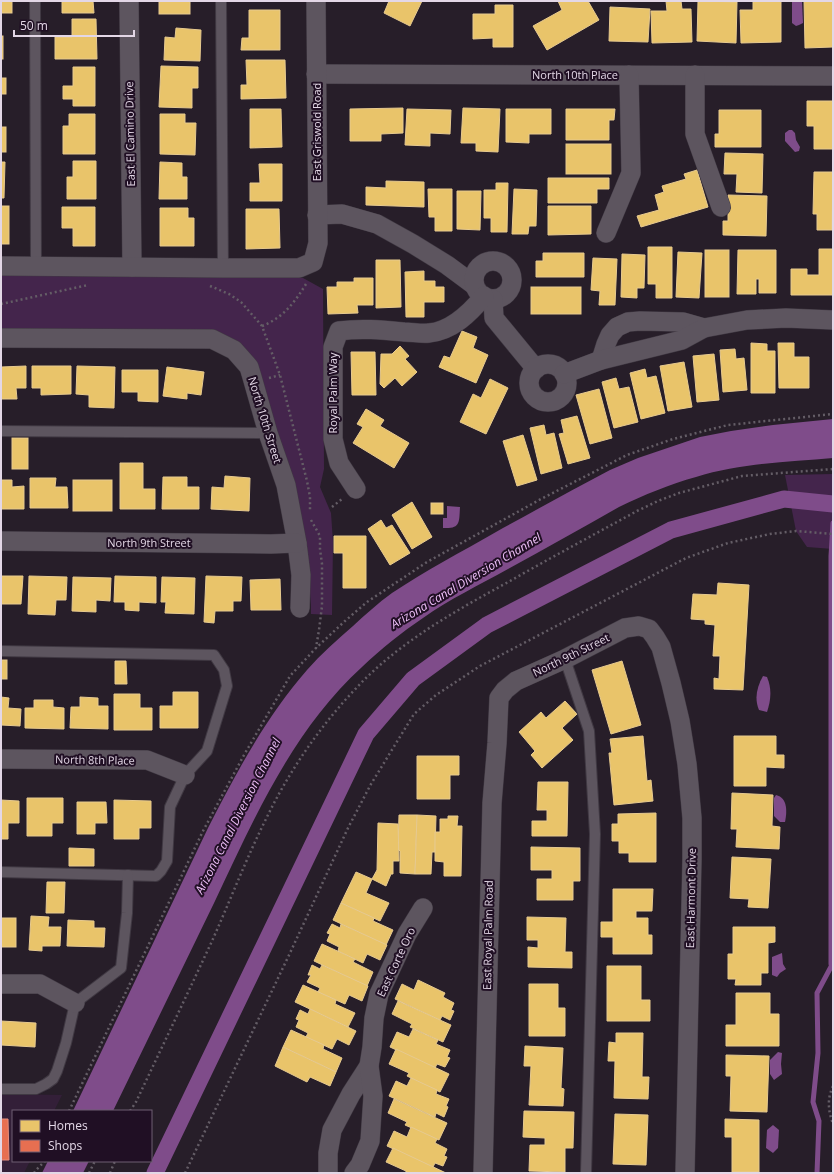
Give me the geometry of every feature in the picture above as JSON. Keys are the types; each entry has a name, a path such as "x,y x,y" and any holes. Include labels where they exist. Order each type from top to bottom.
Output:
{"street":[{"name":"East El Camino Drive","path":"129,1 132,267"},
{"name":"East Griswold Road","path":"223,268 299,268 313,262 318,243 316,1"},
{"name":"North 10th Place","path":"316,74 833,76"},
{"path":"606,233 631,173 629,75"},
{"path":"695,75 695,134 721,207"},
{"path":"317,215 342,214 378,224 450,268 484,293 494,318 536,369"},
{"path":"1,266 223,268"},
{"name":"Royal Palm Way","path":"356,489 339,463 334,440 333,347 339,331 356,329 428,333 443,330 465,317 474,309 484,293"},
{"path":"564,374 601,360 682,340 704,328 747,320 786,318 833,320"},
{"path":"601,360 610,335 617,327 628,322 683,322 704,328"},
{"name":"North 10th Street","path":"1,338 212,339 234,350 249,367 268,433 286,485 297,543 301,576 300,608"},
{"path":"546,365 551,365 561,370 564,374 566,385 565,391 562,396 553,402 541,401 532,394 529,384 532,373 536,369 546,365"},
{"name":"North 9th Street","path":"1,541 297,543"},
{"name":"North 9th Street","path":"499,698 505,690 516,681 565,659 625,628 638,626 649,629"},
{"name":"East Harmont Drive","path":"649,629 661,647 680,721 687,764 692,818 685,1173"},
{"name":"East Royal Palm Road","path":"483,1173 492,803 499,698"},
{"name":"North 8th Place","path":"1,759 147,760 185,775"},
{"name":"East Corte Oro","path":"354,1173 360,1165 370,1141 373,1096 369,1066 374,1018 379,994 407,934 423,908"},
{"path":"1,984 40,984 75,1003"},
{"name":"East Corte Oro","path":"328,1173 328,1153 332,1130 351,1094 369,1066"}],"lane":[{"path":"34,1 36,266"},
{"path":"221,1 223,268"},
{"path":"1,431 268,433"},
{"path":"1,651 214,655 224,670 227,686 207,751 185,775 170,806 167,861 156,876 1,872"},
{"path":"565,659 589,731 596,834 586,1173"},
{"path":"1,1089 36,1089 53,1079 66,1043 75,1003 121,968 127,913 128,875"}],"path":[{"path":"1,304 92,284"},
{"path":"204,284 229,294 241,302 262,326 280,375 307,480 310,497 310,518 320,536 322,606 320,630 316,648"},
{"path":"69,1110 203,831 244,755 290,676 316,648 345,621 367,602 427,562 541,499 627,455 673,439 728,425 833,414"},
{"path":"131,1110 211,942 266,819 285,782 312,741 344,702 380,666 419,635 457,610 620,520 658,501 703,486 742,476 833,469"},
{"path":"185,1173 348,828 371,784 414,714 436,695 480,666 686,558 728,543 770,534 796,531 833,534"},
{"path":"833,1086 829,1096 830,1115 833,1124"},
{"path":"34,1173 44,1162"},
{"path":"89,1173 94,1162"},
{"path":"110,1173 115,1162"}],"shaded area":[{"path":"1,275 303,278 323,289 324,469 320,487 331,513 333,542 332,615 311,614 306,545 239,344 1,331"},
{"path":"833,474 833,549 807,547 796,531 785,475"},
{"path":"1,1094 62,1095 54,1110 12,1110 12,1162 30,1162 24,1173 1,1173"}],"water":[{"path":"792,1 802,1 803,23 796,26 792,23"},
{"path":"792,130 795,133 796,140 800,147 799,151 795,152 785,141 785,133"},
{"name":"Arizona Canal Diversion Channel","path":"833,419 833,458 764,464 713,472 667,486 638,498 619,507 433,611 407,629 369,660 337,692 315,718 277,776 260,807 113,1110 73,1110 208,828 241,766 278,707 312,664 323,653 392,593 496,532 610,470 638,458 700,437 773,425"},
{"path":"447,506 460,507 459,520 456,526 443,528 443,518 447,518"},
{"path":"763,676 767,677 769,681 770,690 770,699 767,712 759,710 756,697 759,684"},
{"path":"776,795 785,802 785,822 780,822 774,816 774,798"},
{"path":"782,953 783,964 786,969 777,977 772,975 772,957"},
{"path":"778,1052 782,1053 782,1074 774,1080 770,1074 770,1060"},
{"path":"773,1125 779,1130 778,1148 773,1153 766,1148 767,1130"},
{"path":"48,1162 88,1162 83,1173 42,1173"}],"building: Homes":[{"path":"1,1 12,1 12,13 1,13"},
{"path":"62,1 93,1 94,13 62,13"},
{"path":"159,1 190,1 190,14 159,14"},
{"path":"389,1 422,1 410,26 384,13"},
{"path":"558,1 588,1 599,20 547,50 533,26 562,10"},
{"path":"666,1 681,1 682,9 691,9 692,42 652,43 651,11 667,11"},
{"path":"698,1 737,2 736,43 697,41"},
{"path":"753,1 781,1 781,42 741,43 740,10 753,10"},
{"path":"804,1 833,1 833,47 805,48"},
{"path":"495,5 513,5 513,47 493,47 493,38 473,39 473,14 495,14"},
{"path":"610,7 650,9 648,42 609,41"},
{"path":"249,10 280,10 280,50 241,50 242,38 249,38"},
{"path":"72,19 96,19 97,59 55,59 55,37 72,37"},
{"path":"176,28 201,30 200,61 164,60 165,37 175,38"},
{"path":"1,36 3,36 3,59 1,59"},
{"path":"246,60 285,60 286,98 241,99 241,85 247,85"},
{"path":"161,66 198,67 198,88 192,88 192,108 159,107"},
{"path":"73,67 95,67 95,106 73,106 73,99 63,99 63,86 73,86"},
{"path":"1,78 6,78 6,94 1,94"},
{"path":"807,101 833,101 833,149 814,149 814,126 807,126"},
{"path":"403,108 403,133 381,134 381,141 350,141 350,109"},
{"path":"463,108 500,109 498,152 476,151 476,143 461,143"},
{"path":"250,109 281,109 282,147 250,148"},
{"path":"407,109 451,110 450,134 430,133 430,146 405,145"},
{"path":"506,109 551,109 551,134 529,134 529,143 506,142"},
{"path":"566,109 615,109 614,120 609,120 609,140 566,140"},
{"path":"719,110 761,110 761,147 715,147 715,134 719,134"},
{"path":"69,114 95,114 95,154 63,154 63,126 69,126"},
{"path":"160,114 185,114 185,123 196,123 195,155 160,154"},
{"path":"1,127 6,127 6,152 1,152"},
{"path":"566,144 611,144 611,174 566,174"},
{"path":"725,153 763,154 762,193 736,192 737,174 724,174"},
{"path":"73,161 96,161 96,199 67,199 67,177 73,177"},
{"path":"1,162 5,162 4,198 1,198"},
{"path":"160,162 182,163 182,177 187,177 187,199 159,199"},
{"path":"259,164 282,164 282,201 250,201 250,183 260,183"},
{"path":"697,170 708,207 641,227 637,216 659,210 655,195 664,192 662,186 686,179 684,174"},
{"path":"814,172 833,172 832,230 817,230 817,214 813,214"},
{"path":"548,178 609,178 609,189 597,189 597,203 548,203"},
{"path":"386,181 424,182 424,207 366,205 366,187 386,188"},
{"path":"496,183 508,183 507,232 491,232 491,218 484,218 484,190 496,190"},
{"path":"428,189 452,189 452,231 435,231 435,217 429,217"},
{"path":"514,189 537,190 536,226 529,226 528,234 512,234"},
{"path":"457,191 481,191 480,230 457,229"},
{"path":"728,195 767,196 766,236 723,235 723,221 728,221"},
{"path":"1,206 9,206 9,244 1,244"},
{"path":"548,206 591,206 591,234 548,235"},
{"path":"62,207 95,207 95,246 73,246 73,228 62,228"},
{"path":"160,208 188,208 188,218 194,218 194,246 160,246"},
{"path":"246,209 279,209 280,248 246,249"},
{"path":"648,247 672,247 672,298 656,298 656,284 648,284"},
{"path":"819,249 833,249 833,295 791,295 791,269 807,269 807,275 819,275"},
{"path":"705,250 729,250 729,297 705,297"},
{"path":"738,250 776,250 776,293 759,293 759,279 756,279 756,294 737,294"},
{"path":"678,252 702,253 699,298 676,297"},
{"path":"543,253 584,253 584,277 536,277 536,261 543,261"},
{"path":"622,254 645,255 644,288 637,288 637,298 621,297"},
{"path":"593,258 617,259 615,305 599,305 600,291 591,290"},
{"path":"376,260 400,260 401,307 376,308"},
{"path":"424,271 424,281 435,281 435,287 444,287 444,302 424,302 424,317 406,317 405,272"},
{"path":"354,278 373,278 373,305 357,305 358,313 328,314 327,287 337,287 337,282 354,282"},
{"path":"531,287 581,287 581,314 531,314"},
{"path":"462,331 477,337 473,348 488,355 476,383 439,367 444,356 450,358"},
{"path":"751,343 767,344 767,351 775,351 775,393 751,393"},
{"path":"778,343 794,343 794,357 809,357 809,388 779,388"},
{"path":"400,346 409,356 405,359 417,372 402,386 395,378 384,388 380,384 381,354 392,354"},
{"path":"735,349 736,359 744,358 747,390 723,392 720,350"},
{"path":"351,352 375,352 376,395 352,395"},
{"path":"714,354 719,400 697,402 693,356"},
{"path":"684,362 692,407 668,411 660,366"},
{"path":"26,366 26,388 16,388 17,399 1,399 1,367"},
{"path":"32,366 71,366 71,394 41,395 41,388 32,388"},
{"path":"77,366 115,367 114,408 89,407 89,395 76,394"},
{"path":"167,367 204,372 201,395 187,393 187,399 163,396"},
{"path":"645,369 647,378 656,376 665,413 641,419 630,373"},
{"path":"122,370 158,370 158,402 138,401 138,392 122,392"},
{"path":"616,378 619,389 629,387 638,422 614,428 602,382"},
{"path":"490,379 508,388 486,434 460,422 473,394 481,398"},
{"path":"599,389 612,438 590,444 576,395"},
{"path":"366,409 384,420 380,426 409,443 394,468 353,443 363,427 357,424"},
{"path":"577,416 590,458 568,464 559,434 564,433 561,420"},
{"path":"544,425 546,435 554,433 562,468 541,474 530,428"},
{"path":"523,435 537,480 517,486 503,441"},
{"path":"12,438 28,438 28,469 12,469"},
{"path":"120,463 143,463 143,489 155,489 155,509 120,509"},
{"path":"225,476 250,478 249,511 211,509 212,487 224,488"},
{"path":"163,477 187,477 187,487 199,487 199,509 162,509"},
{"path":"30,478 56,478 55,487 67,487 68,508 30,508"},
{"path":"1,480 12,480 12,487 24,486 24,509 1,509"},
{"path":"73,480 112,480 112,511 73,511"},
{"path":"412,502 432,537 412,549 392,515"},
{"path":"431,503 443,503 443,514 431,514"},
{"path":"381,520 386,528 392,525 410,553 390,565 368,529"},
{"path":"334,536 366,536 366,588 343,588 343,553 334,553"},
{"path":"1,576 23,576 21,604 1,604"},
{"path":"29,576 67,577 66,600 56,600 55,615 28,614"},
{"path":"115,576 156,577 156,603 139,602 139,611 125,610 125,602 114,602"},
{"path":"206,576 242,577 241,601 233,601 233,611 215,611 214,623 204,622"},
{"path":"73,577 111,578 110,601 96,600 96,612 72,611"},
{"path":"162,577 195,578 194,614 165,613 166,602 161,602"},
{"path":"280,579 281,610 251,610 250,580"},
{"path":"718,583 749,585 743,690 714,689 714,678 719,679 720,656 713,656 715,625 705,624 705,620 691,619 693,594 717,595"},
{"path":"1,660 7,660 7,679 1,679"},
{"path":"115,661 126,661 127,684 115,684"},
{"path":"622,661 641,725 611,734 592,670"},
{"path":"173,692 198,692 198,728 160,728 160,706 173,706"},
{"path":"114,694 140,694 140,708 152,708 152,730 114,730"},
{"path":"1,697 9,698 8,708 21,709 20,726 1,725"},
{"path":"80,697 98,698 98,706 108,706 108,729 70,728 71,707 80,707"},
{"path":"34,700 53,700 53,707 64,708 64,729 25,728 25,708 34,708"},
{"path":"565,701 577,714 562,728 573,740 542,768 531,755 535,751 519,732 541,712 546,718"},
{"path":"643,736 647,781 651,780 653,801 614,805 609,753 612,753 610,739"},
{"path":"734,736 776,736 776,755 784,755 784,768 766,767 766,786 734,786"},
{"path":"417,756 459,756 459,775 450,775 450,799 417,799"},
{"path":"538,782 568,782 567,836 532,836 532,821 547,821 547,810 537,810"},
{"path":"732,793 773,795 772,826 780,827 779,849 736,847 737,829 731,829"},
{"path":"27,798 63,798 63,823 52,823 52,836 27,836"},
{"path":"1,800 19,801 19,823 8,823 8,839 1,839"},
{"path":"114,800 151,801 151,828 139,828 139,839 114,839"},
{"path":"77,802 106,802 107,823 95,823 95,834 77,834"},
{"path":"656,813 656,862 629,862 629,853 619,853 619,841 612,841 612,824 618,824 618,814"},
{"path":"399,815 417,815 415,874 400,873 400,851 398,849"},
{"path":"417,815 436,816 435,852 432,852 431,874 415,874"},
{"path":"448,816 458,816 457,826 462,826 461,876 444,876 444,862 435,861 435,832 440,832 440,819 448,819"},
{"path":"378,823 398,824 399,861 393,861 393,874 391,874 386,886 372,879 377,870"},
{"path":"531,847 580,848 580,881 573,881 573,900 537,900 537,879 552,879 552,870 531,870"},
{"path":"69,848 94,849 94,866 69,866"},
{"path":"732,857 771,859 768,908 748,907 749,899 730,898"},
{"path":"356,872 372,879 366,893 389,903 380,921 341,903"},
{"path":"47,882 65,882 64,913 46,913"},
{"path":"613,889 653,889 652,911 636,911 636,918 648,918 648,935 652,935 652,954 613,954 613,937 601,937 601,922 613,922"},
{"path":"341,903 374,918 373,921 393,930 386,945 333,920"},
{"path":"31,916 49,917 48,927 61,927 60,946 42,946 42,951 29,950"},
{"path":"527,917 566,918 565,952 572,952 572,968 528,967 528,947 538,948 538,940 527,940"},
{"path":"1,918 16,918 16,947 1,947"},
{"path":"68,920 94,921 94,928 105,928 104,947 67,946"},
{"path":"332,924 340,928 341,924 387,945 380,960 367,954 363,963 338,951 339,947 327,941 330,934 327,933"},
{"path":"733,927 775,927 775,942 768,943 768,973 761,973 761,985 735,985 736,979 728,979 728,954 733,954"},
{"path":"322,944 355,959 353,962 373,972 367,986 314,961"},
{"path":"312,965 320,969 322,965 368,986 362,1001 349,995 345,1004 318,992 320,988 307,982 311,975 308,975"},
{"path":"607,966 641,966 641,1000 650,1000 650,1021 607,1021"},
{"path":"418,980 445,993 443,997 454,1003 451,1010 454,1011 450,1020 442,1016 440,1020 395,999 402,984 414,990"},
{"path":"529,984 558,984 558,1008 565,1008 565,1036 529,1036"},
{"path":"303,985 336,1000 335,1004 355,1013 348,1027 295,1002"},
{"path":"736,993 770,993 770,1014 779,1014 779,1046 726,1046 726,1025 736,1025"},
{"path":"398,1001 451,1025 443,1042 410,1027 412,1024 392,1014"},
{"path":"310,1009 356,1031 349,1045 337,1039 332,1049 306,1037 308,1033 296,1027 299,1020 296,1019 300,1010 308,1014"},
{"path":"1,1021 36,1023 35,1047 1,1045"},
{"path":"413,1029 438,1040 436,1044 450,1050 447,1057 450,1058 445,1067 437,1064 435,1068 390,1047 397,1032 409,1037"},
{"path":"291,1030 324,1045 323,1049 342,1058 336,1072 283,1047"},
{"path":"616,1033 643,1033 642,1077 649,1077 648,1099 614,1098 615,1061 608,1061 609,1042 616,1043"},
{"path":"525,1046 563,1048 561,1088 564,1089 563,1106 529,1105 531,1066 524,1066"},
{"path":"283,1047 336,1072 330,1086 310,1077 307,1082 275,1066"},
{"path":"396,1049 449,1074 440,1092 407,1076 409,1073 389,1064"},
{"path":"726,1055 769,1056 767,1112 730,1111 731,1076 726,1076"},
{"path":"411,1078 437,1090 436,1094 449,1099 444,1117 436,1113 435,1117 389,1096 396,1081 407,1086"},
{"path":"394,1099 447,1123 439,1140 405,1125 407,1122 388,1113"},
{"path":"524,1111 574,1112 573,1148 565,1148 565,1172 529,1171 530,1145 545,1145 545,1138 523,1137"},
{"path":"615,1114 648,1115 646,1165 613,1164"},
{"path":"725,1119 759,1120 759,1172 732,1172 732,1137 725,1137"},
{"path":"411,1127 437,1139 435,1143 447,1149 444,1156 447,1157 443,1166 435,1163 433,1167 387,1146 394,1131 407,1137"},
{"path":"393,1148 446,1173 406,1173 406,1171 386,1162"}],"building: Shops":[{"path":"1,1119 8,1119 9,1160 1,1160"}],"waterway":[{"path":"155,1173 366,734 413,679 487,625 671,530 784,499 833,504"},
{"path":"831,964 831,556 833,523"},
{"path":"817,1173 819,1121 813,1102 818,1053 817,993 833,963"}]}
